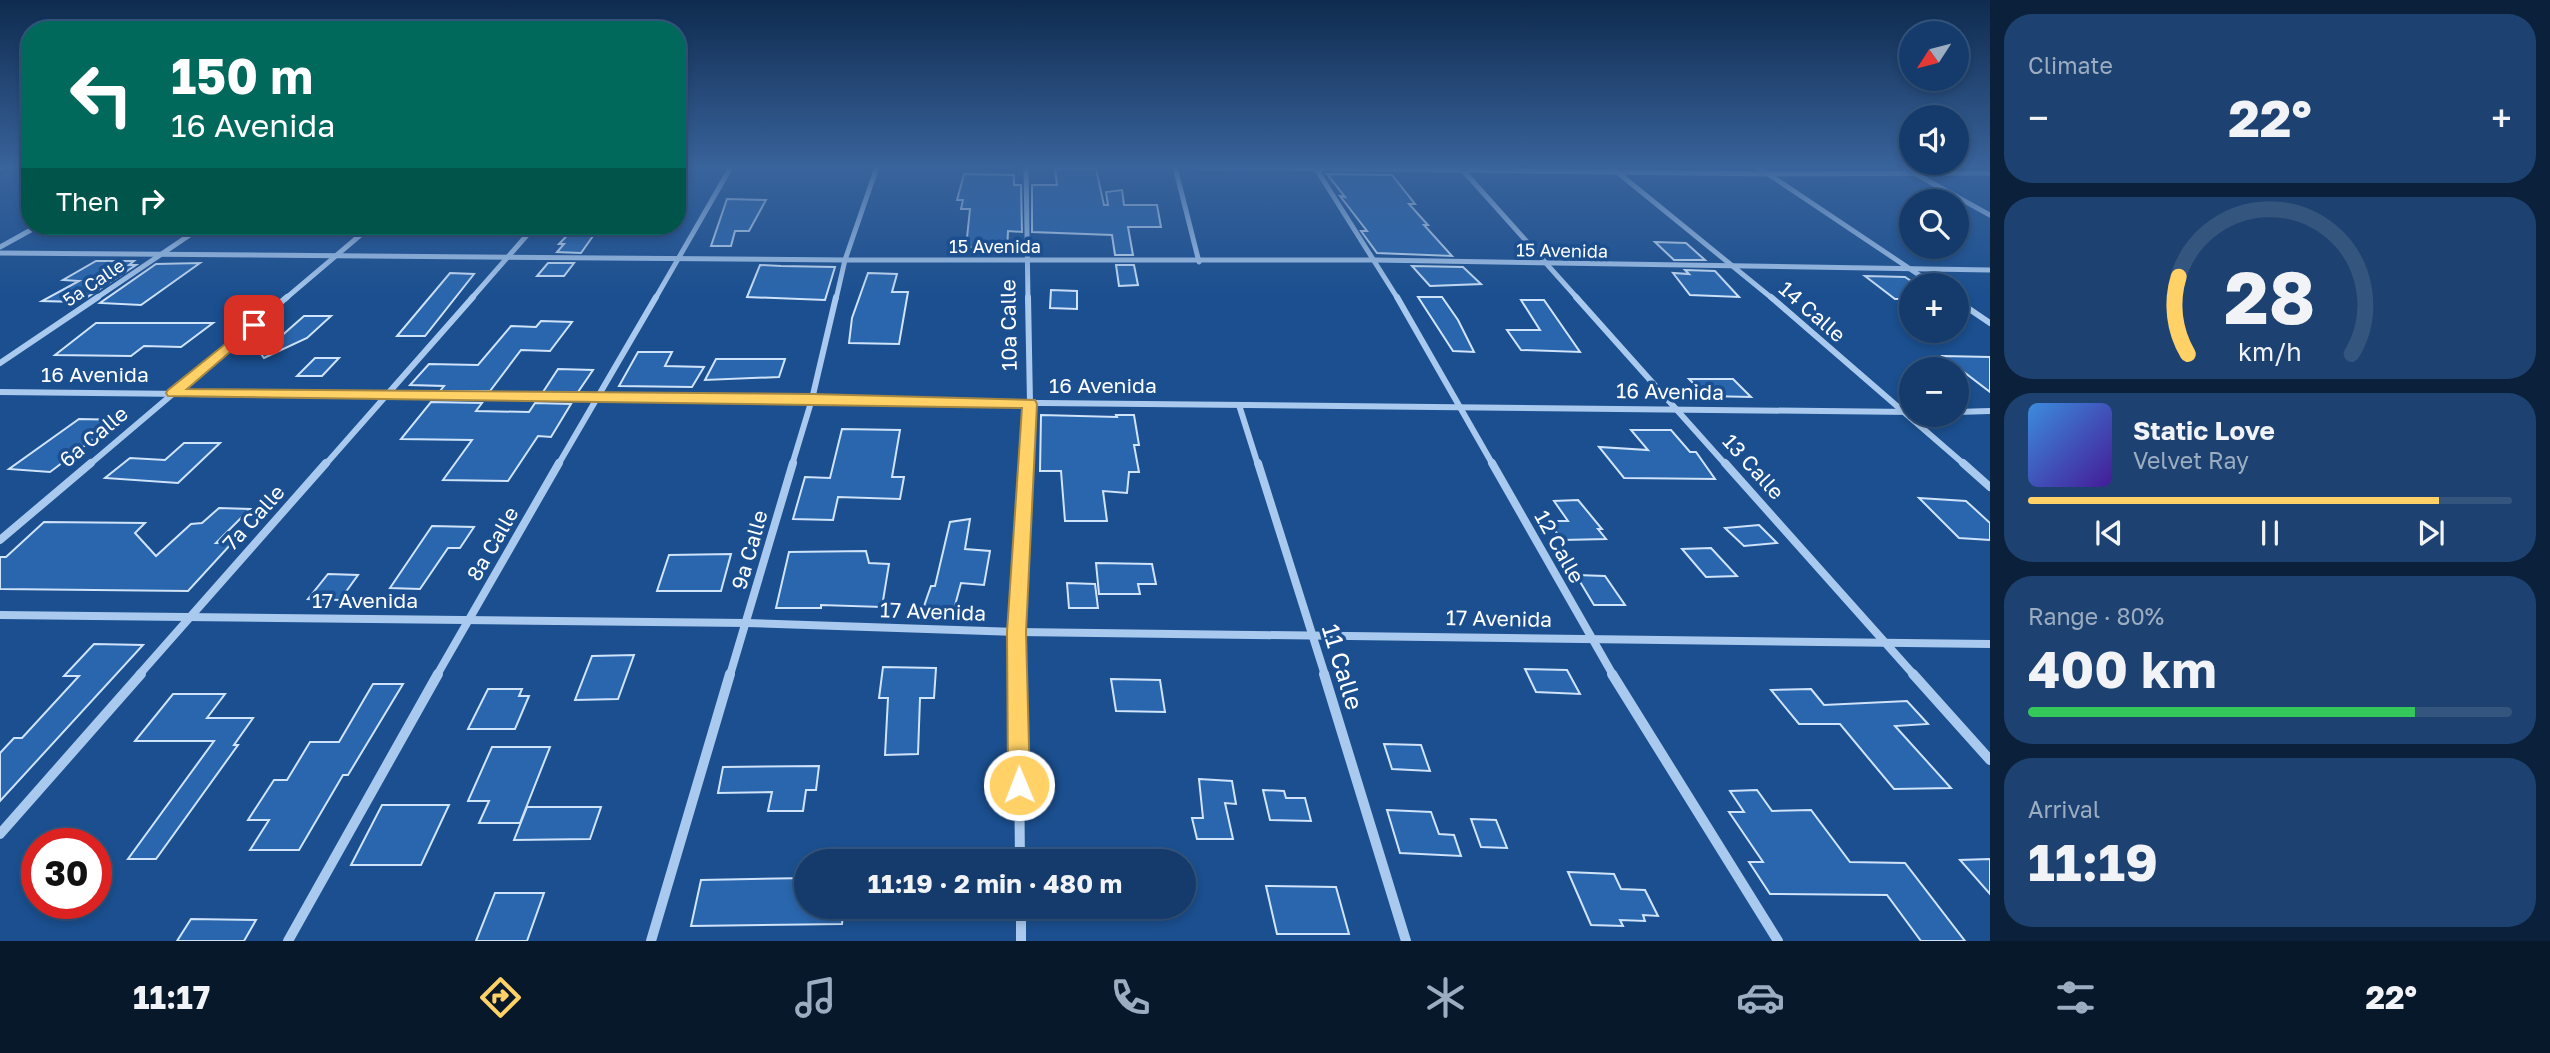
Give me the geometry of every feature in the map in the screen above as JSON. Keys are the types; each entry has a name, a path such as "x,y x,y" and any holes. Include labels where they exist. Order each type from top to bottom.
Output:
{"street":[{"name":"8a Calle","path":"288,941 469,619 706,211"},
{"name":"9a Calle","path":"651,941 812,399 845,260 862,211"},
{"name":"10a Calle","path":"1020,849 1017,632 1030,404 1026,211"},
{"path":"1186,211 1199,262"},
{"name":"12 Calle","path":"1344,211 1460,406 1590,638 1778,941"},
{"name":"13 Calle","path":"1500,211 1990,760"},
{"name":"14 Calle","path":"1666,211 1899,404"},
{"path":"1824,211 1916,273"},
{"path":"0,247 22,235"},
{"name":"5a Calle","path":"0,363 190,235"},
{"name":"6a Calle","path":"0,540 360,235"},
{"name":"7a Calle","path":"0,834 527,235"},
{"name":"15 Avenida","path":"0,253 1199,262 1375,260 1737,268 1990,270"},
{"path":"1969,309 1990,323"},
{"name":"16 Avenida","path":"0,392 1899,412"},
{"name":"11 Calle","path":"1239,405 1406,941"},
{"path":"1969,412 1990,411"},
{"name":"14 Calle","path":"1924,427 1990,487"},
{"name":"17 Avenida","path":"0,615 747,623 1017,632 1990,644"},
{"path":"1021,919 1021,941"}],"building":[{"path":"723,211 760,211 749,231 735,231 731,246 711,246"},
{"path":"970,211 1022,211 1022,232 1008,231 1007,253 981,253 982,248 966,247"},
{"path":"1032,211 1158,211 1161,227 1128,227 1133,255 1115,255 1112,235 1032,232"},
{"path":"1352,211 1415,211 1428,225 1424,225 1452,256 1377,253 1361,231 1367,231"},
{"path":"568,235 594,235 581,253 557,252 564,244 559,244"},
{"path":"1655,242 1686,243 1705,260 1674,260"},
{"path":"96,261 134,261 129,265 136,265 80,302 42,301 79,281 63,280"},
{"path":"200,263 141,305 100,303 156,264"},
{"path":"548,263 574,263 564,276 537,276"},
{"path":"760,265 835,267 825,300 747,297"},
{"path":"1116,265 1134,265 1138,285 1119,286"},
{"path":"1412,266 1463,267 1481,284 1430,286"},
{"path":"1685,270 1715,271 1739,297 1690,295 1673,273 1689,274"},
{"path":"450,273 474,274 425,336 397,336"},
{"path":"868,273 897,274 892,292 908,292 899,344 849,343 852,318"},
{"path":"1865,276 1899,277 1899,299 1895,299"},
{"path":"1051,290 1077,291 1077,309 1050,308"},
{"path":"1418,297 1442,297 1458,320 1474,352 1453,351"},
{"path":"1521,300 1544,300 1580,352 1521,350 1507,330 1540,330"},
{"path":"304,316 331,316 307,338 264,358 261,354"},
{"path":"541,321 572,322 550,351 521,350 490,391 440,391 444,386 410,385 429,364 478,365 511,326 536,327"},
{"path":"96,323 213,323 181,347 144,346 131,356 55,355"},
{"path":"638,352 672,352 665,366 704,367 692,387 619,386"},
{"path":"1943,356 1990,357 1990,392 1969,376 1969,357"},
{"path":"315,358 339,358 322,376 297,376"},
{"path":"716,359 785,359 779,377 705,380"},
{"path":"558,369 593,370 578,392 543,392"},
{"path":"1689,379 1733,379 1751,397 1706,396"},
{"path":"431,402 482,403 476,411 529,412 535,403 571,404 551,437 538,436 508,481 443,480 472,440 401,439"},
{"path":"1041,415 1134,415 1139,445 1134,445 1139,472 1129,472 1127,493 1103,491 1107,521 1065,521 1061,471 1040,471"},
{"path":"79,419 124,420 50,472 9,469"},
{"path":"842,429 900,430 892,477 904,477 900,499 838,497 833,520 793,519 805,477 830,478"},
{"path":"1631,430 1671,430 1690,452 1696,452 1715,479 1624,478 1599,447 1648,450"},
{"path":"184,443 220,443 178,483 105,478 130,458 165,460"},
{"path":"1919,498 1966,501 1990,523 1990,540 1959,538"},
{"path":"1578,500 1602,529 1598,529 1606,539 1562,540 1548,521 1568,521 1554,501"},
{"path":"219,508 250,509 216,543 232,543 188,591 0,589 0,557 6,557 44,522 145,523 135,533 156,556 191,524 202,523"},
{"path":"970,519 965,549 990,551 984,585 961,583 953,613 923,609 931,586 935,586 950,522"},
{"path":"1759,525 1777,543 1744,546 1725,528"},
{"path":"432,526 474,527 460,548 448,548 420,589 390,588"},
{"path":"1711,548 1737,576 1706,577 1682,549"},
{"path":"866,551 869,563 889,564 882,607 821,605 821,608 776,608 789,552"},
{"path":"731,554 721,591 657,591 669,555"},
{"path":"1096,563 1152,564 1156,584 1138,584 1140,594 1099,594"},
{"path":"328,574 358,575 340,600 308,599"},
{"path":"1576,575 1605,576 1625,605 1594,605"},
{"path":"1067,583 1095,584 1098,608 1069,608"},
{"path":"94,644 143,645 0,801 0,753 14,738 22,738 79,676 64,676"},
{"path":"634,655 618,699 575,700 592,656"},
{"path":"883,667 936,668 934,698 920,698 918,754 885,755 888,698 879,698"},
{"path":"1525,669 1567,670 1580,694 1536,692"},
{"path":"1111,679 1160,680 1165,712 1116,711"},
{"path":"373,684 403,684 348,775 343,775 299,850 250,850 269,820 248,820 274,780 287,780 310,742 339,742"},
{"path":"488,689 522,689 519,696 529,696 515,729 468,729"},
{"path":"1811,689 1824,705 1907,701 1928,724 1895,726 1951,788 1894,789 1840,724 1799,724 1771,690"},
{"path":"173,694 225,694 207,718 253,718 234,745 238,745 156,859 128,859 214,741 135,741"},
{"path":"1384,744 1421,745 1430,771 1392,769"},
{"path":"492,747 550,747 520,823 479,823 489,801 468,801"},
{"path":"819,766 816,790 806,790 803,811 768,811 772,792 718,793 723,767"},
{"path":"1199,779 1232,781 1236,804 1225,803 1233,839 1197,839 1192,818 1203,818"},
{"path":"1263,790 1284,791 1286,798 1305,798 1311,821 1270,820"},
{"path":"1757,790 1772,811 1811,810 1850,862 1905,863 1965,941 1921,941 1887,895 1770,894 1749,862 1763,862 1729,812 1744,812 1730,791"},
{"path":"382,805 449,805 421,865 351,865"},
{"path":"527,807 601,807 590,839 514,840"},
{"path":"1387,810 1431,812 1439,834 1454,835 1461,856 1400,853"},
{"path":"1471,819 1496,820 1507,848 1481,847"},
{"path":"1990,859 1990,894 1960,860"},
{"path":"1568,872 1614,874 1621,889 1645,890 1658,916 1643,915 1645,921 1620,920 1623,926 1591,925"},
{"path":"794,878 794,919 843,919 842,924 691,926 701,880"},
{"path":"1266,886 1336,887 1349,934 1277,934"},
{"path":"495,893 544,893 527,941 476,941"},
{"path":"191,919 256,920 244,941 177,941"}],"route":[{"path":"254,325 173,393 812,399 1030,404 1017,632 1019,785"}]}
